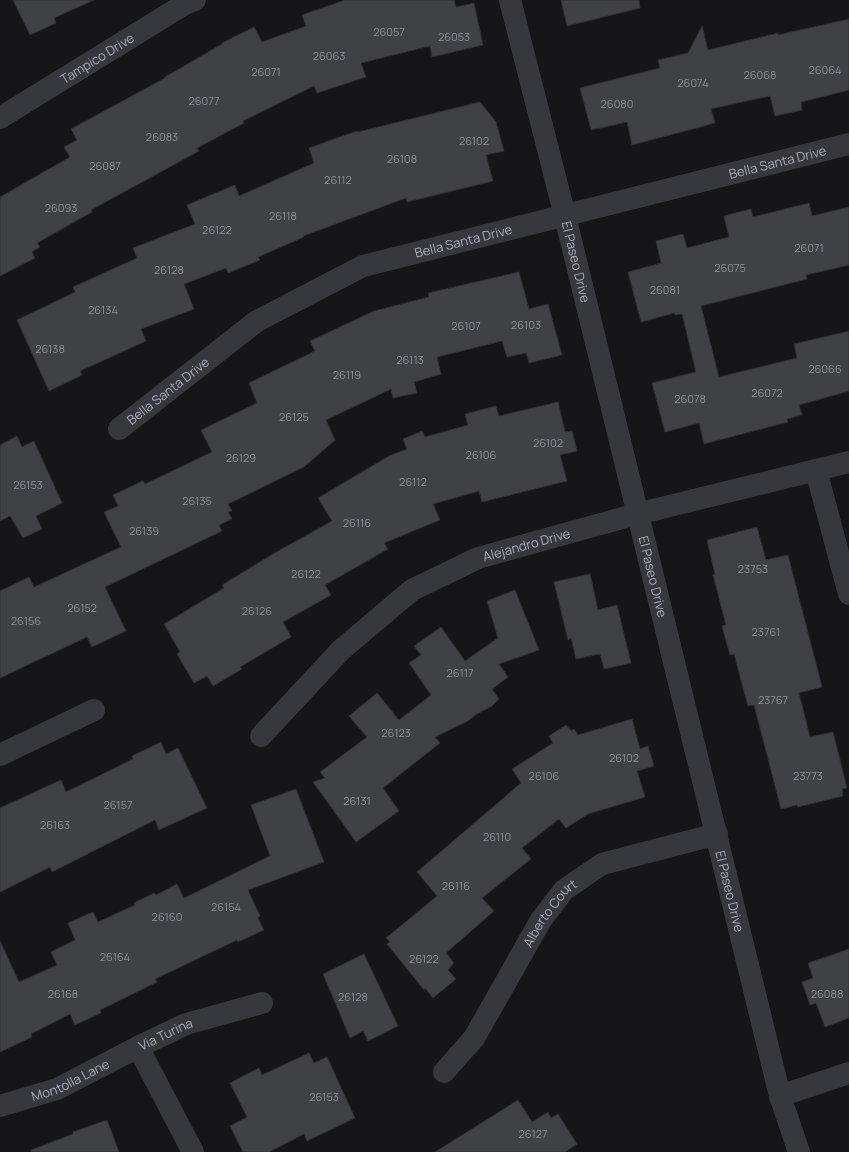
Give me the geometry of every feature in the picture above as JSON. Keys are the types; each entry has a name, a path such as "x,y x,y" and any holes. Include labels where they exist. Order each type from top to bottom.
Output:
{"street":[{"name":"Tampico Drive","path":"0,118 185,4 195,0"},
{"name":"El Paseo Drive","path":"510,0 565,216 780,1096 799,1152"},
{"name":"Bella Santa Drive","path":"120,429 257,321 363,266 849,144"},
{"name":"Alejandro Drive","path":"261,736 341,650 412,590 478,558 637,514 849,462"},
{"path":"816,470 849,594"},
{"path":"0,754 94,710"},
{"name":"Alberto Court","path":"444,1072 474,1038 541,920 564,890 602,864 717,834"},
{"name":"Via Turina","path":"193,1152 138,1047 186,1024 262,1002"},
{"name":"Montolla Lane","path":"0,1106 57,1090 138,1047"},
{"path":"780,1096 849,1073"}],"building":[{"path":"13,0 94,0 54,18 56,23 30,35"},
{"path":"345,0 454,0 456,7 474,3 483,45 432,57 430,46 361,63 366,77 317,93 314,86 243,121 244,123 197,148 199,151 91,210 92,212 37,243 40,247 32,252 35,258 0,276 0,197 70,157 64,147 77,140 71,129 165,78 222,43 254,27 262,42 306,26 302,15"},
{"path":"561,0 639,0 640,8 567,26"},
{"path":"849,19 849,90 801,102 802,110 775,116 770,96 711,109 715,123 632,145 627,122 591,130 580,88 660,68 658,60 688,53 702,26 708,50 778,33 778,35"},
{"path":"480,102 496,122 504,151 486,155 493,181 407,202 406,198 303,236 304,237 258,257 260,260 228,273 226,268 184,284 194,309 141,329 146,341 80,371 82,375 49,391 17,320 75,292 73,287 137,258 133,248 195,224 187,205 235,185 239,196 314,163 309,148 357,131 358,132"},
{"path":"809,203 812,216 849,207 849,265 806,275 807,279 701,306 719,377 797,358 794,344 849,331 849,391 799,405 802,415 787,419 788,422 704,444 699,423 665,432 652,383 696,372 682,314 675,315 674,313 641,322 628,272 661,263 656,241 683,234 687,248 729,237 724,216 751,209 753,217"},
{"path":"519,272 529,309 548,304 562,355 529,363 526,353 507,357 502,341 437,357 441,374 414,382 417,393 393,398 391,389 326,420 335,440 304,467 228,504 232,511 228,512 232,519 219,525 222,531 105,587 126,631 92,647 87,637 0,678 0,591 29,577 34,587 121,547 104,512 118,506 113,495 143,481 145,484 212,452 201,430 257,403 249,383 315,351 310,341 374,311 429,297 428,293"},
{"path":"558,402 565,432 572,431 577,451 560,455 567,481 482,502 479,491 433,504 440,520 384,543 388,549 325,585 331,595 283,622 291,637 240,667 242,669 213,686 207,676 194,683 177,654 180,652 164,624 224,588 222,585 332,521 318,498 389,456 407,449 403,439 422,431 425,437 468,425 465,414 496,406 499,416"},
{"path":"17,436 22,447 34,441 62,503 36,516 42,529 23,538 10,516 0,521 0,445"},
{"path":"757,527 766,560 788,555 822,687 799,693 810,737 833,732 847,788 842,789 843,796 798,807 797,805 781,809 754,705 748,706 734,654 730,655 722,626 726,625 713,575 715,574 707,540"},
{"path":"590,574 598,610 617,605 631,663 604,669 600,654 576,659 571,638 568,640 554,582"},
{"path":"515,590 539,650 499,664 508,677 492,689 499,699 492,706 475,715 468,721 435,737 440,743 383,788 399,811 356,842 313,782 325,778 320,772 367,737 349,716 377,693 399,720 431,695 409,663 421,655 414,646 441,627 465,661 498,638 487,601"},
{"path":"632,719 640,749 648,746 654,766 637,771 645,797 588,814 566,828 559,819 522,848 531,859 482,898 494,911 446,953 454,963 448,970 456,979 433,998 425,988 424,990 387,944 390,942 386,938 437,896 417,872 521,783 512,769 553,743 549,736 566,725 571,731 574,729 578,735"},
{"path":"161,742 166,754 178,748 207,808 159,830 155,820 52,872 50,867 0,892 0,808 61,780 66,792 133,759 132,756"},
{"path":"296,789 324,862 248,890 260,916 258,918 264,930 238,942 237,940 155,979 157,982 100,1010 101,1013 75,1025 70,1014 31,1034 32,1037 0,1052 0,941 19,982 57,965 51,952 75,940 68,923 93,912 98,922 135,905 134,903 154,893 156,895 177,884 184,898 270,856 251,805"},
{"path":"849,949 849,1018 825,1027 816,1003 810,1005 802,982 813,978 808,963"},
{"path":"364,954 398,1026 368,1041 363,1031 350,1038 323,974"},
{"path":"309,1053 314,1063 327,1057 355,1118 307,1141 304,1134 269,1152 243,1152 230,1126 247,1117 230,1083 259,1068 262,1075"},
{"path":"518,1100 532,1122 548,1112 551,1118 558,1114 577,1144 565,1152 435,1152"},
{"path":"107,1120 119,1152 31,1152 31,1150 73,1134 73,1132"}]}
